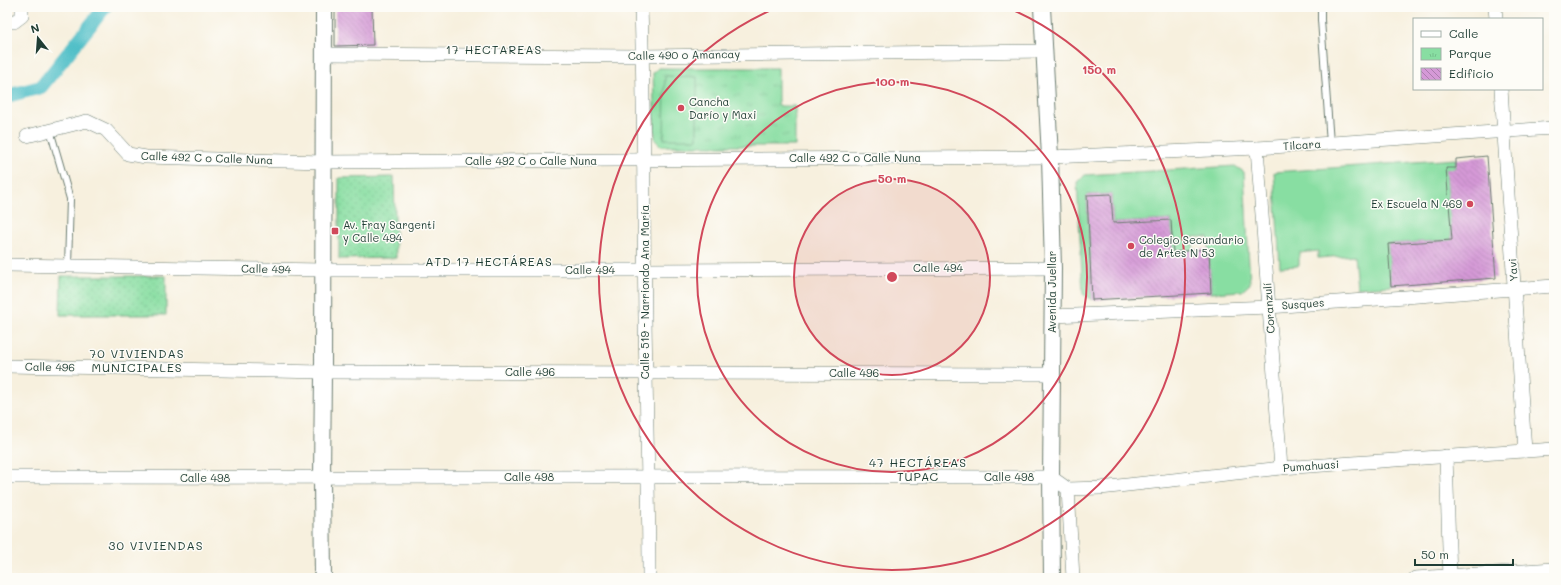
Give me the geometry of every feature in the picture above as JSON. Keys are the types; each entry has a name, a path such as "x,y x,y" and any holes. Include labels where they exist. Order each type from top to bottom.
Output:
{"street":[{"path":"7,22 14,22 22,16 22,7"},
{"path":"323,578 324,7"},
{"name":"Calle 519 - Narriondo Ana María","path":"641,7 645,160 649,578"},
{"name":"Avenida Juellar","path":"1042,7 1050,157 1053,268 1051,477 1052,578"},
{"path":"1495,7 1496,18"},
{"name":"Calle 490 o Amancay","path":"324,54 642,56 1044,51"},
{"name":"Yavi","path":"1501,90 1524,451"},
{"name":"Calle 492 C o Calle Nuna","path":"27,136 87,121 106,130 128,154 146,157 323,162 1050,157"},
{"name":"Tilcara","path":"1050,157 1257,148 1554,128"},
{"name":"Coranzulí","path":"1257,148 1281,468"},
{"name":"Calle 494","path":"7,265 323,270 1053,268"},
{"name":"Susques","path":"1052,316 1269,307 1554,286"},
{"name":"Calle 496","path":"7,366 324,372 1052,374"},
{"name":"Pumahuasi","path":"1068,489 1100,488 1281,468 1554,449"},
{"path":"1446,456 1450,577"},
{"name":"Calle 498","path":"7,477 1051,477"},
{"path":"1051,477 1068,489 1074,578"},
{"path":"1415,578 1450,577 1554,569"}],"lane":[{"path":"1321,7 1330,143"},
{"path":"50,130 70,199 68,266"}],"green space":[{"path":"659,68 778,68 778,106 795,106 795,146 661,146 655,140 653,73"},
{"name":"Cancha Darío y Maxi","path":"665,76 697,77 697,139 664,139"},
{"path":"1456,159 1456,168 1446,169 1452,240 1388,244 1391,286 1357,288 1354,255 1318,258 1318,251 1299,253 1299,266 1280,267 1274,172"},
{"path":"1235,166 1244,172 1250,284 1242,291 1211,293 1208,237 1193,237 1193,250 1174,252 1171,220 1113,223 1111,194 1087,195 1092,300 1083,294 1077,182 1085,175"},
{"path":"394,177 396,258 339,259 339,178"},
{"path":"61,276 166,276 166,315 60,315"}],"building":[{"path":"335,7 372,7 373,45 335,46"},
{"name":"Ex Escuela N 469","path":"1487,156 1496,278 1391,286 1388,244 1452,240 1446,168 1456,168 1456,159"},
{"name":"Colegio Secundario de Artes N 53","path":"1111,194 1113,223 1171,220 1173,252 1209,249 1211,293 1092,300 1087,195"}],"waterway":[{"path":"7,96 41,87 105,7"}],"place":[{"name":"Cancha Darío y Maxi","path":"681,108"},
{"name":"Ex Escuela N 469","path":"1470,204"},
{"name":"Av. Fray Sargenti y Calle 494","path":"335,231"},
{"name":"Colegio Secundario de Artes N 53","path":"1131,246"}],"district":[{"name":"17 HECTAREAS","path":"494,50"},
{"name":"ATD 17 HECTÁREAS","path":"489,262"},
{"name":"70 VIVIENDAS MUNICIPALES","path":"137,361"},
{"name":"47 HECTÁREAS TUPAC","path":"918,470"},
{"name":"30 VIVIENDAS","path":"156,546"}]}
